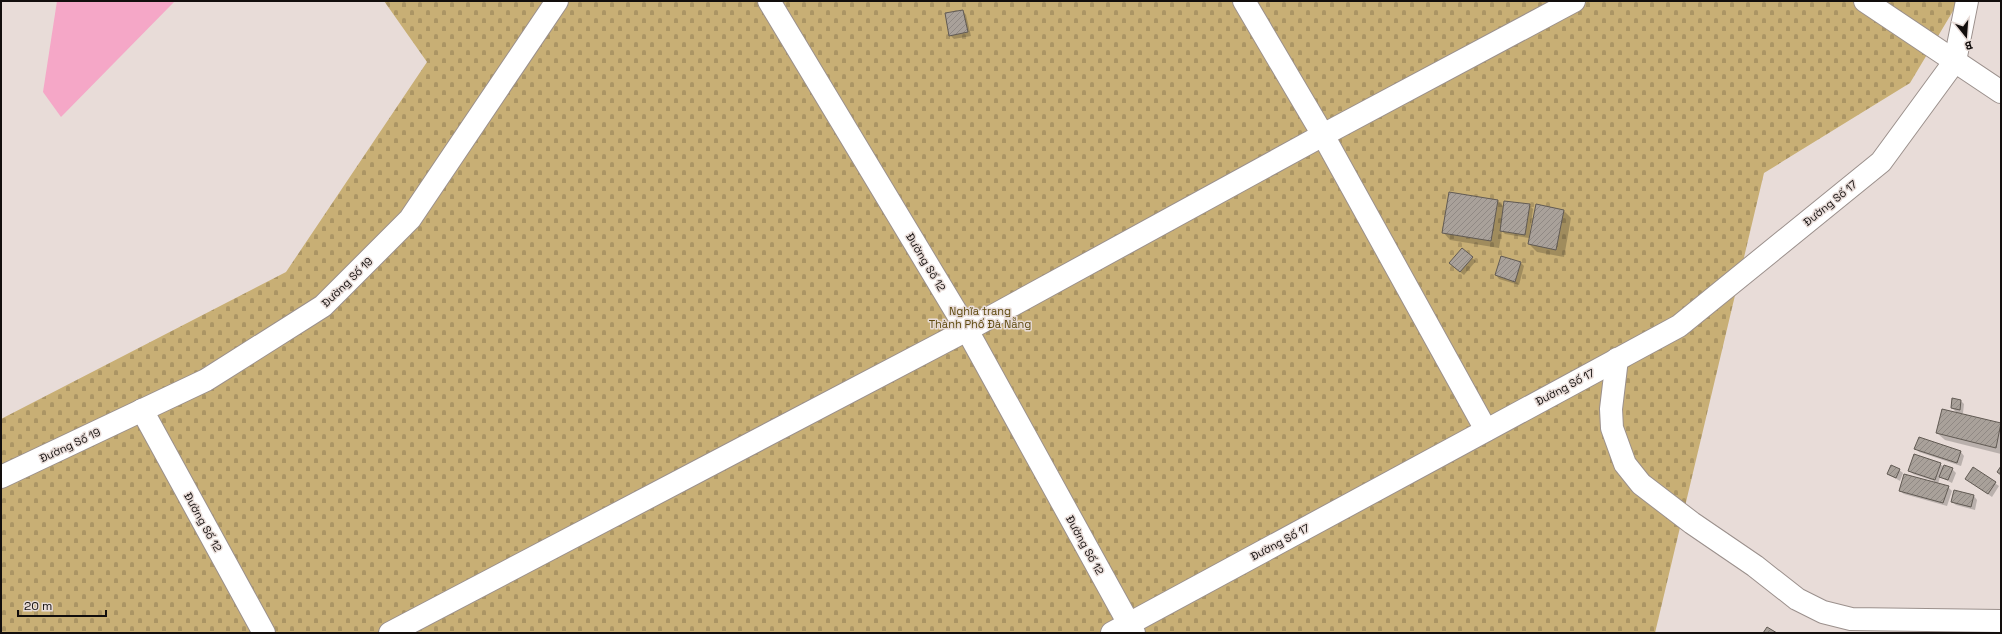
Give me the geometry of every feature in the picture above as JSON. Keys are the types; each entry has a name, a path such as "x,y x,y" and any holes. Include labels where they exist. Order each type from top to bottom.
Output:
{"street":[{"name":"Đường Số 19","path":"1,477 206,380 324,306 410,220 557,1"},
{"name":"Đường Số 12","path":"769,1 967,330 1125,630"},
{"path":"1244,1 1323,135 1486,430"},
{"path":"390,633 967,330 1323,135 1574,1"},
{"path":"1865,1 2001,92"},
{"path":"1955,61 1967,1"},
{"name":"Đường Số 17","path":"1125,630 1486,430 1679,326 1881,162 1955,61"},
{"path":"1617,359 1611,409 1612,428 1625,464 1641,484 1692,523 1755,566 1797,599 1823,612 1851,619 2001,621"},
{"name":"Đường Số 12","path":"142,410 264,633"}],"green space":[{"name":"Nghĩa trang Thành Phố Đà Nẵng","path":"384,1 1959,1 1910,83 1764,173 1655,633 1,633 1,419 286,272 427,62"}],"shaded area":[{"path":"57,1 175,1 61,117 43,92"}],"building":[{"path":"963,10 968,32 949,36 945,13"},
{"path":"1449,192 1498,200 1491,241 1442,233"},
{"path":"1504,201 1530,204 1525,235 1500,231"},
{"path":"1536,204 1564,210 1556,250 1528,244"},
{"path":"1462,248 1473,257 1460,272 1449,263"},
{"path":"1501,256 1521,262 1515,282 1495,275"},
{"path":"1952,398 1961,400 1960,410 1951,408"},
{"path":"1942,409 2001,423 1996,448 1936,433"},
{"path":"1919,437 1961,451 1957,463 1914,449"},
{"path":"1914,454 1941,463 1935,480 1908,471"},
{"path":"1891,465 1900,469 1896,478 1887,474"},
{"path":"1944,465 1953,468 1948,480 1939,477"},
{"path":"2001,466 2001,475 1997,472"},
{"path":"1973,467 1996,482 1988,494 1965,479"},
{"path":"1904,474 1949,486 1943,503 1899,491"},
{"path":"1954,490 1974,495 1971,507 1951,502"},
{"path":"1767,627 1777,633 1763,633"}]}
